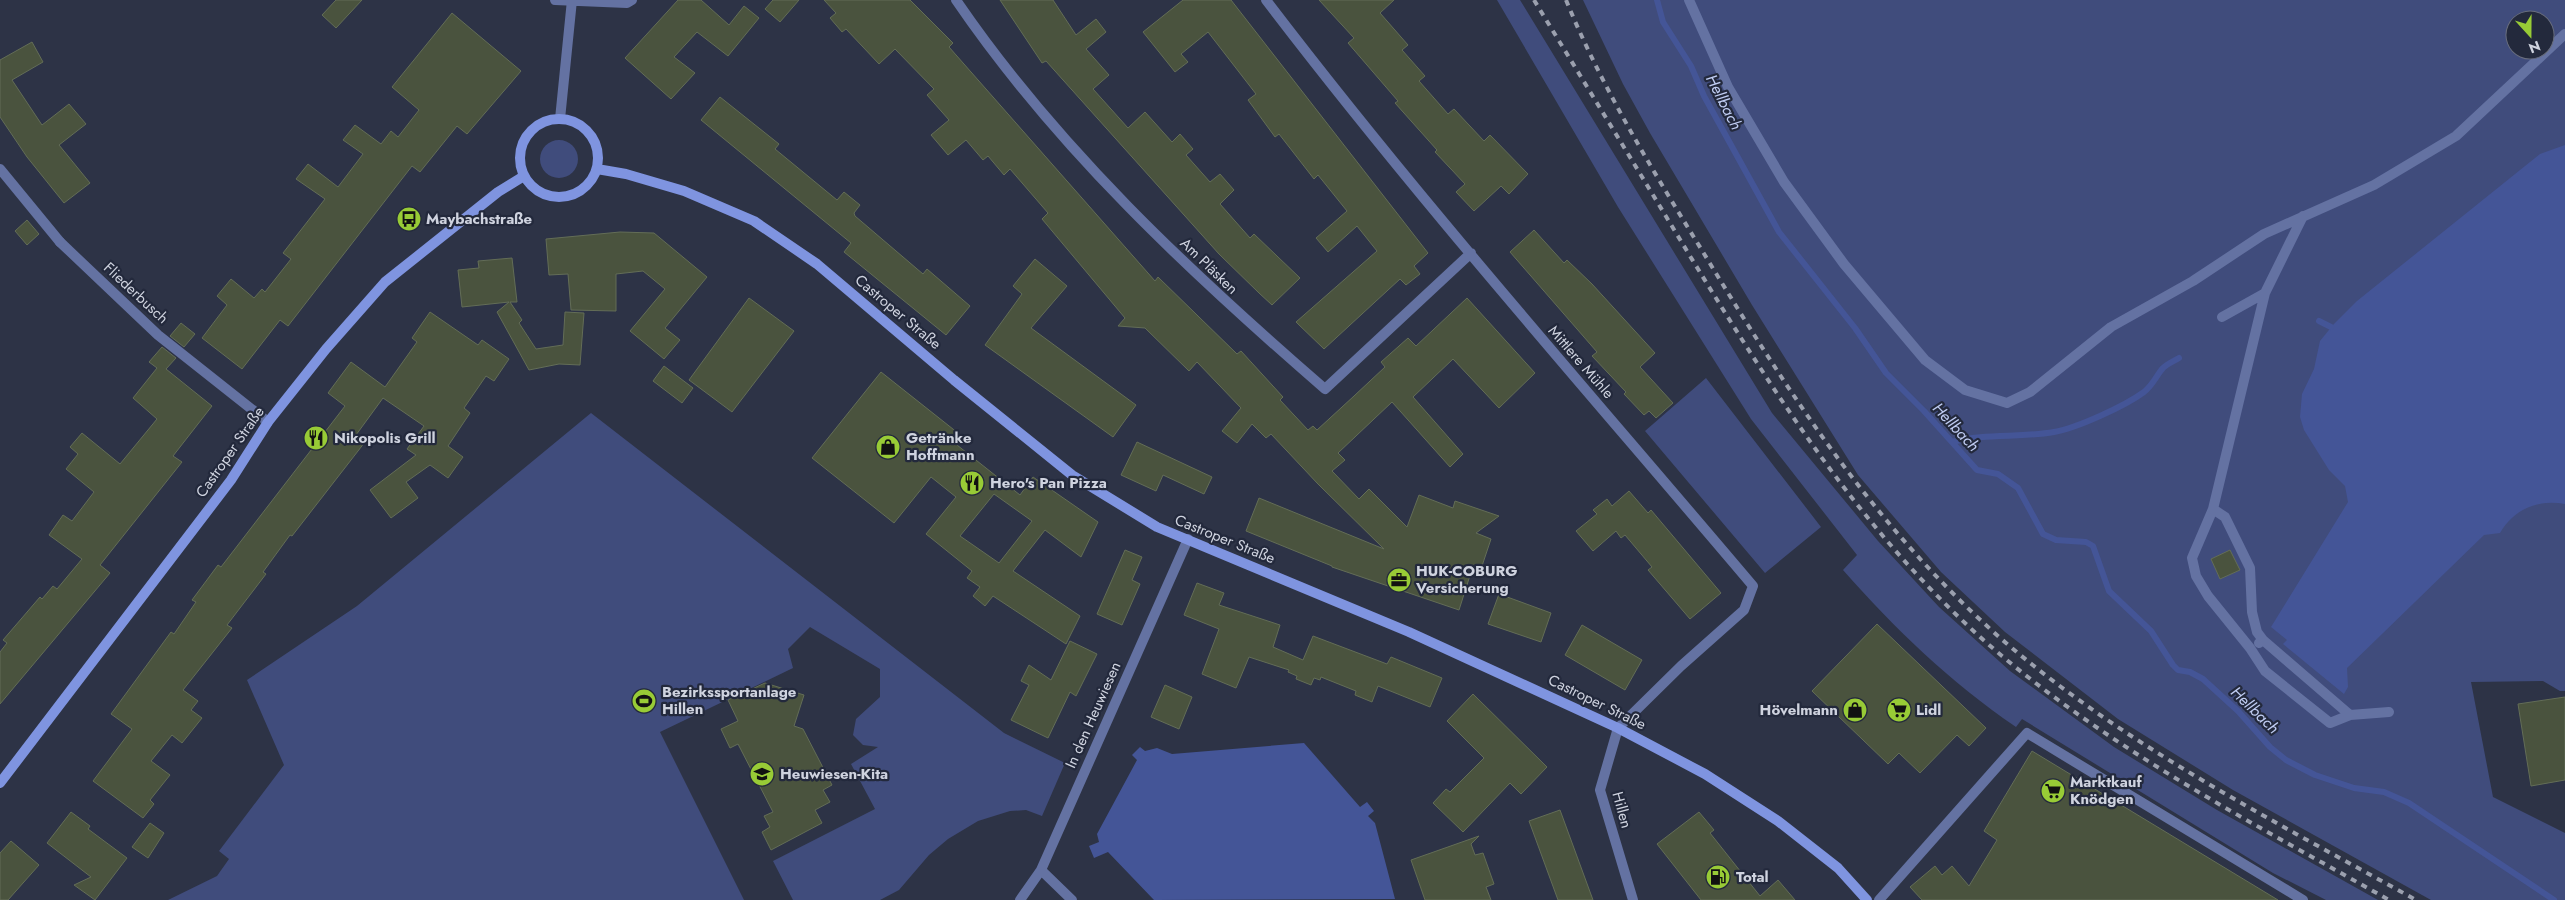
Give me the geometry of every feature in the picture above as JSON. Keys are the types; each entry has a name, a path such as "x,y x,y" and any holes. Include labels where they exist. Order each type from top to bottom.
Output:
{"main road":[{"path":"560,119 572,121 591,135 596,146 597,169 584,188 563,197 552,197 540,193 524,176 520,154 529,133 538,125 560,119"},
{"name":"Castroper Straße","path":"597,169 626,174 684,192 754,221 817,264 954,380 1072,475 1157,526 1409,632 1618,728 1705,774 1778,821 1838,868 1867,900"},
{"name":"Castroper Straße","path":"0,783 231,480 268,422 326,349 385,282 498,192 524,176"}],"street":[{"path":"555,0 627,3 632,0"},
{"name":"Am Pläsken","path":"956,0 1029,98 1107,186 1225,302 1325,389 1471,254"},
{"name":"Mittlere Mühle","path":"1266,0 1336,92 1559,361 1752,586 1744,610 1681,666 1618,728"},
{"path":"1690,0 1728,87 1784,182 1844,264 1924,360 1965,390 2007,403 2030,392 2111,327 2193,281 2264,234 2374,185 2456,136 2565,34"},
{"path":"560,119 572,1"},
{"name":"Fliederbusch","path":"0,169 60,242 158,335 268,422"},
{"path":"2303,216 2265,294 2212,509 2192,558 2196,576 2208,596 2250,648 2265,670 2330,723 2350,715 2389,712"},
{"path":"2222,318 2265,294"},
{"path":"2212,509 2225,517 2250,568 2252,612 2257,632 2262,640 2350,715"},
{"name":"In den Heuwiesen","path":"1020,900 1041,870 1188,539"},
{"path":"2250,648 2262,640"},
{"name":"Hillen","path":"1618,728 1600,790 1633,900"},
{"path":"1879,900 2027,733 2303,900"},
{"path":"1041,870 1072,900"}],"shaded area":[{"path":"1497,0 1520,0 1772,413 1878,541 1939,607 2010,671 2114,747 2217,810 2378,900 2326,900 2273,873 2022,719 2016,727 1968,692 1903,634 1843,570 1857,555 1751,419 1618,207"},
{"path":"1583,0 2565,0 2565,691 2560,691 2543,681 2471,682 2493,797 2565,833 2565,900 2431,900 2233,790 2118,719 2005,632 1941,572 1858,475 1752,305 1623,84"},
{"path":"559,140 573,145 578,159 573,173 559,178 545,173 540,159 545,145"},
{"path":"2565,145 2565,504 2545,503 2528,508 2512,518 2500,533 2484,535 2347,668 2348,687 2344,694 2283,644 2287,640 2271,627 2348,502 2345,486 2329,470 2304,430 2300,417 2302,394 2314,369 2320,341 2357,301 2540,154"},
{"path":"1706,378 1821,527 1765,573 1645,431"},
{"path":"591,413 1004,733 1065,763 1042,816 1026,810 1010,811 978,821 948,839 929,855 899,890 880,900 793,900 773,861 875,809 851,764 878,747 863,745 853,735 856,719 880,697 880,669 810,627 788,649 793,668 660,732 744,900 168,900 217,876 229,859 219,851 284,765 247,680 357,606"},
{"path":"1304,743 1360,807 1367,802 1374,811 1368,816 1375,823 1395,899 1154,900 1108,852 1094,858 1089,846 1099,842 1097,834 1137,760 1132,755 1140,747 1145,751 1157,748 1172,754"}],"building":[{"path":"336,0 362,0 336,28 322,15"},
{"path":"678,0 701,0 729,25 744,6 759,18 728,56 697,32 674,57 695,73 671,99 625,58"},
{"path":"773,0 799,0 780,22 765,9"},
{"path":"824,0 910,0 953,43 949,47 1155,281 1158,277 1237,354 1241,351 1283,397 1280,400 1308,430 1313,426 1317,430 1354,396 1385,367 1381,362 1408,338 1416,346 1467,298 1535,373 1499,408 1453,359 1413,397 1463,454 1450,467 1392,402 1338,453 1345,460 1332,471 1359,499 1369,489 1407,527 1419,495 1453,508 1455,501 1499,516 1476,533 1491,539 1481,569 1473,566 1459,610 1332,567 1246,531 1259,498 1384,549 1318,484 1271,434 1266,438 1252,424 1237,443 1222,431 1241,408 1197,362 1189,371 1145,328 1118,326 1125,318 1042,219 1048,213 1010,169 1004,175 988,156 983,160 966,140 948,155 931,135 949,120 927,95 934,89 895,49 879,64 846,29 842,32 830,18 836,13"},
{"path":"1000,0 1053,0 1076,35 1096,19 1106,32 1086,49 1109,75 1093,89 1128,128 1145,112 1172,142 1180,134 1193,149 1186,155 1210,182 1220,174 1234,190 1220,204 1250,238 1254,234 1300,278 1272,305 1259,293 1219,254 1046,61 1042,63"},
{"path":"1183,0 1231,0 1428,253 1414,266 1420,274 1406,285 1400,279 1324,349 1296,322 1377,251 1357,226 1328,252 1316,238 1347,211 1318,175 1314,179 1279,134 1275,137 1248,100 1256,94 1208,32 1181,54 1188,62 1175,72 1143,32"},
{"path":"1319,0 1394,0 1380,13 1408,45 1402,50 1425,76 1419,81 1448,114 1454,109 1484,141 1490,135 1528,174 1509,194 1501,186 1474,211 1456,192 1465,184 1435,152 1437,150 1395,103 1398,101 1348,43 1354,38"},
{"path":"452,13 521,71 467,134 457,126 420,172 412,166 288,326 280,320 242,369 202,338 227,305 217,296 231,279 254,298 262,289 265,292 291,259 283,253 325,199 296,179 308,164 338,187 363,154 343,140 355,125 381,144 391,131 398,137 419,110 392,87"},
{"path":"32,42 43,62 12,80 42,125 69,104 86,124 59,145 90,183 64,203 27,157 0,117 0,60"},
{"path":"720,97 779,144 775,149 837,200 844,192 860,205 854,213 855,216 923,274 927,269 970,306 946,335 844,252 851,243 701,120"},
{"path":"27,220 39,234 27,245 15,231"},
{"path":"1534,230 1564,263 1567,260 1592,284 1655,353 1640,367 1673,403 1656,418 1649,411 1644,415 1624,394 1626,392 1592,356 1597,352 1510,252"},
{"path":"620,232 654,233 707,277 665,328 680,340 664,359 630,331 665,289 643,271 616,274 616,311 571,310 568,274 549,275 546,239"},
{"path":"512,258 517,302 510,302 522,320 519,323 536,349 563,345 565,312 584,313 580,365 559,364 529,370 497,312 509,302 462,307 458,270 479,268 478,261"},
{"path":"1035,259 1067,286 1031,328 1136,405 1113,437 985,345 1022,294 1013,286"},
{"path":"749,298 794,331 732,412 689,380"},
{"path":"430,312 478,345 482,340 509,359 494,381 486,376 464,408 470,413 448,446 463,457 448,478 430,465 406,482 418,498 391,518 370,490 416,455 407,449 424,426 383,398 356,435 365,442 292,536 290,535 263,572 266,574 227,625 232,628 183,690 198,701 191,710 202,718 182,743 172,735 151,761 170,775 150,800 154,804 143,818 93,781 132,729 111,714 171,632 174,634 196,602 192,600 218,565 221,567 345,406 328,393 351,362 385,387 417,342 412,338"},
{"path":"181,323 195,334 184,347 170,336"},
{"path":"162,347 176,358 166,369 212,406 173,456 182,462 100,565 110,573 0,704 0,652 7,643 3,640 40,597 42,599 53,586 57,589 82,559 49,535 63,515 72,521 94,492 66,469 78,454 70,447 82,433 120,464 157,419 133,398 157,368 149,362"},
{"path":"664,366 693,388 682,403 653,381"},
{"path":"881,372 963,437 957,445 1020,495 1033,477 1098,522 1081,557 1045,530 1013,571 1080,616 1066,644 993,596 985,606 973,596 980,587 967,578 972,571 926,534 956,497 931,477 894,523 812,458","holes":["994,494 1032,521 999,563 960,536"]},
{"path":"1137,442 1212,477 1204,494 1163,475 1156,491 1121,475"},
{"path":"1629,491 1648,513 1651,510 1721,593 1690,619 1648,570 1652,567 1625,535 1621,538 1616,531 1593,551 1576,531 1597,514 1593,510 1607,499 1612,506"},
{"path":"1125,550 1142,557 1132,580 1140,584 1122,625 1097,614"},
{"path":"2230,550 2240,570 2220,579 2211,559"},
{"path":"1197,583 1224,593 1219,605 1280,625 1273,647 1303,660 1313,636 1387,664 1391,657 1442,678 1430,707 1378,686 1372,702 1355,695 1356,691 1321,677 1320,680 1314,678 1311,685 1296,679 1297,676 1288,672 1289,670 1249,657 1236,688 1202,674 1219,629 1184,615"},
{"path":"1499,594 1551,613 1541,642 1488,624"},
{"name":"Lidl","path":"1877,624 1986,728 1969,746 1957,735 1920,773 1899,753 1888,764 1812,691"},
{"path":"1582,625 1642,660 1625,690 1565,655"},
{"path":"1070,641 1097,654 1076,696 1070,692 1048,738 1011,720 1029,685 1021,681 1029,665 1051,680"},
{"path":"765,683 804,695 794,726 803,729 832,785 823,790 830,802 815,810 822,823 771,850 762,832 770,827 764,816 773,812 738,744 730,748 721,729 738,721 728,700"},
{"path":"1165,685 1192,697 1179,729 1151,717"},
{"path":"1473,694 1547,767 1521,794 1510,783 1463,832 1433,803 1446,789 1450,792 1484,758 1447,721"},
{"path":"2565,697 2565,780 2531,786 2518,704"},
{"name":"Marktkauf Knödgen","path":"2032,751 2278,900 1922,900 1910,887 1935,866 1942,875 1952,866 1969,886 1997,840 1984,831"},
{"path":"1560,810 1593,900 1558,900 1529,821"},
{"path":"71,812 90,826 88,829 127,858 95,900 74,885 91,877 47,843"},
{"path":"1699,812 1714,830 1710,833 1760,896 1778,880 1795,900 1701,900 1657,844"},
{"path":"150,823 164,833 148,858 132,847"},
{"path":"1479,836 1471,844 1475,855 1483,853 1494,884 1486,887 1491,900 1425,900 1411,860"},
{"path":"11,841 39,865 8,900 0,900 0,853"}],"waterway":[{"name":"Hellbach","path":"1657,0 1663,22 1691,66 1704,96 1779,232 1855,328 1886,373 1924,411 1977,470 1998,474 2018,488 2043,534 2056,540 2086,542 2093,546 2109,591 2151,631 2173,665 2178,670 2190,672 2203,679 2238,711 2270,747 2286,760 2315,775 2354,788 2384,792 2409,803 2554,900"},
{"path":"2319,321 2331,327"},
{"path":"1952,442 1977,437 2041,434 2075,426 2136,398 2150,386 2163,368 2179,358"}],"railway":[{"path":"1534,0 1690,256 1793,417 1830,469 1910,567 1954,613 2002,656 2093,725 2239,816 2389,900"},
{"path":"1566,0 1580,33 1629,129 1769,359 1839,460 1917,555 1960,600 2006,643 2053,681 2102,716 2205,782 2416,900"}],"place":[{"name":"Maybachstraße","path":"409,219"},
{"name":"Nikopolis Grill","path":"316,438"},
{"name":"Getränke Hoffmann","path":"888,447"},
{"name":"Hero's Pan Pizza","path":"972,483"},
{"name":"HUK-COBURG Versicherung","path":"1399,580"},
{"name":"Bezirkssportanlage Hillen","path":"644,701"},
{"name":"Hövelmann","path":"1855,710"},
{"name":"Lidl","path":"1899,710"},
{"name":"Heuwiesen-Kita","path":"762,774"},
{"name":"Marktkauf Knödgen","path":"2053,791"},
{"name":"Total","path":"1718,877"}]}
